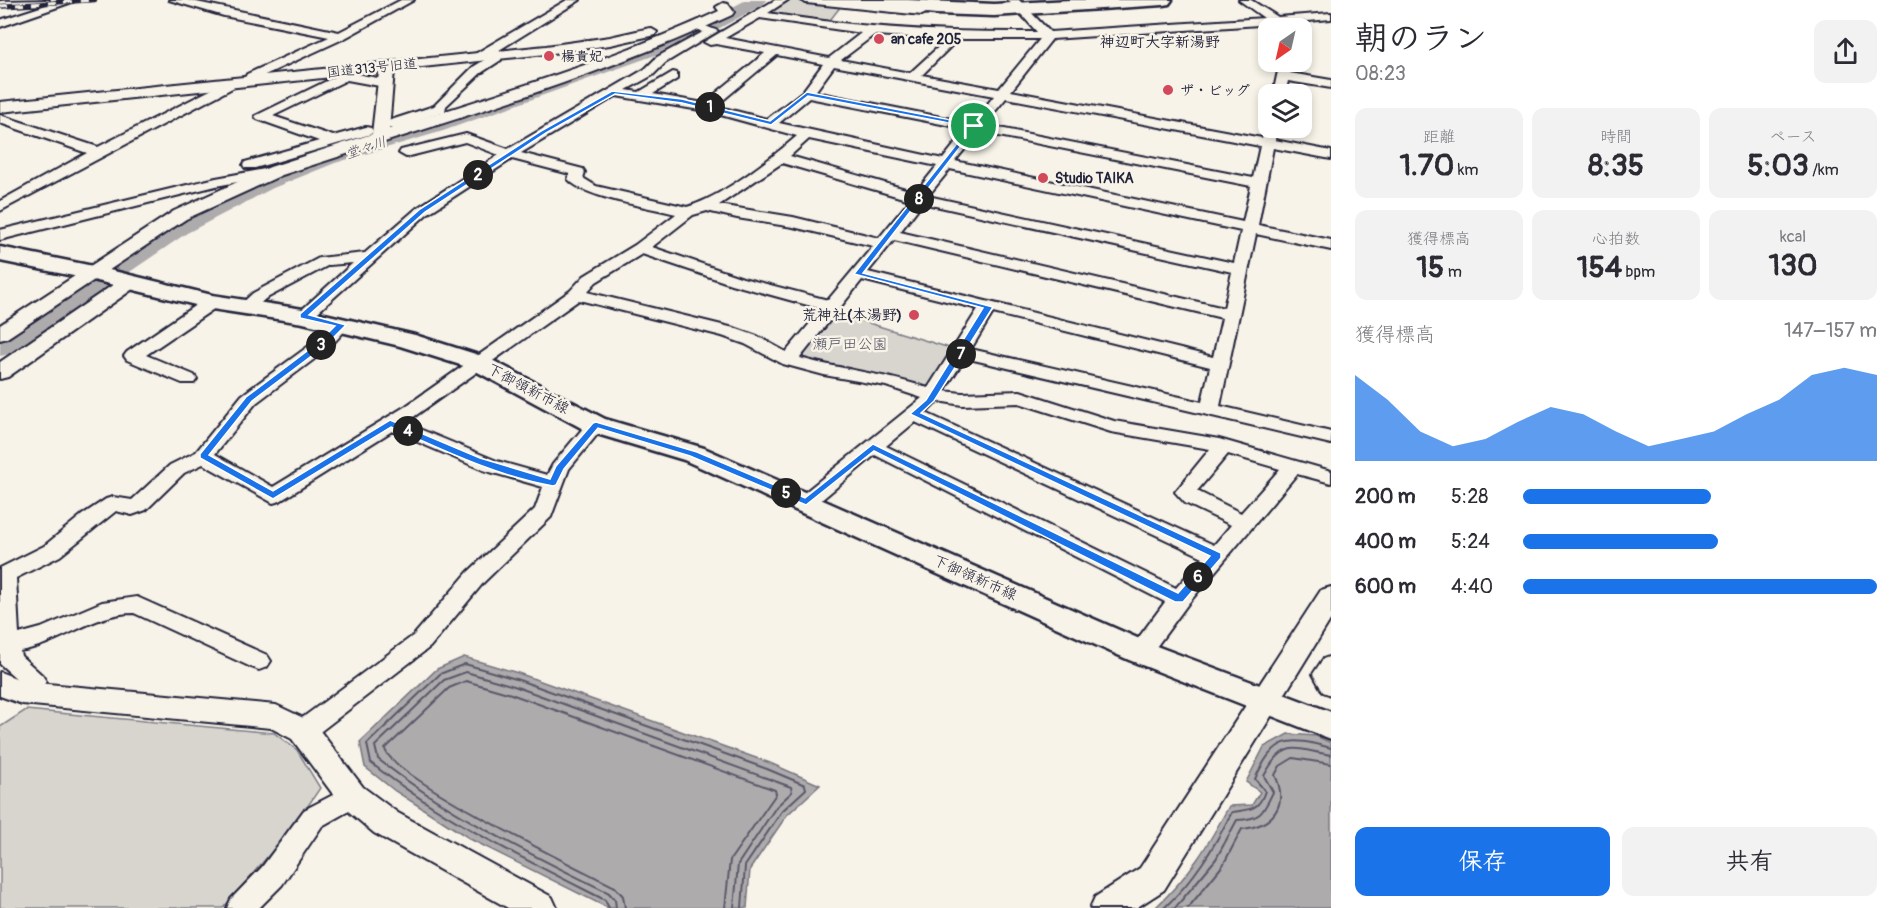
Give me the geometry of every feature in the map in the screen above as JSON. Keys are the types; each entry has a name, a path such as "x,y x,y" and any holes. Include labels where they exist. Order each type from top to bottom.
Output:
{"highway":[{"path":"844,0 1018,5 1163,0"},
{"path":"875,0 934,4"},
{"path":"1018,5 1107,0"}],"main road":[{"name":"下御領新市線","path":"0,254 212,302 303,316 407,340 479,363 596,425 694,454 1140,652 1331,726"}],"street":[{"path":"0,4 52,0"},
{"path":"0,24 73,0"},
{"path":"174,0 341,36"},
{"path":"0,207 98,152 250,77 341,36 409,0"},
{"path":"479,57 575,0"},
{"path":"661,60 690,51 715,39 783,0"},
{"path":"806,0 922,12 934,4"},
{"path":"1244,0 1274,18"},
{"path":"213,10 229,3"},
{"path":"216,182 217,179 248,166 330,140 378,131 414,128 544,84 671,38 727,12 730,4"},
{"name":"国道313号旧道","path":"0,107 479,57 610,41 671,26 730,4"},
{"path":"1018,5 1048,37"},
{"path":"760,15 872,31 1048,37 1258,21"},
{"path":"1304,18 1331,16"},
{"path":"303,316 422,211 509,154 649,72 661,60 712,32 698,26"},
{"path":"771,123 807,94 831,62 872,31"},
{"path":"911,78 953,40 950,35"},
{"path":"789,360 974,126 1048,37"},
{"path":"715,39 911,78 1331,155"},
{"path":"707,107 773,51"},
{"path":"0,372 180,216 276,171 440,108 440,105 477,70 497,57 496,55"},
{"path":"378,131 387,66"},
{"path":"1281,84 1284,72"},
{"path":"330,140 262,116 345,76 385,83"},
{"path":"642,96 673,76"},
{"path":"1283,76 1331,84"},
{"path":"614,92 707,107 806,134 1331,245"},
{"path":"807,94 1259,183"},
{"path":"0,119 98,152"},
{"path":"203,456 273,496 390,423 479,363 576,294 590,279 640,248 688,212 707,206 780,158 806,134"},
{"path":"406,153 466,138 509,154 578,172 575,179 591,189 688,212"},
{"path":"1210,410 1251,228 1268,138"},
{"path":"780,158 919,198 1240,269"},
{"path":"0,235 216,182 276,171"},
{"path":"707,206 737,214 886,239 1232,315"},
{"path":"0,212 12,218 0,225"},
{"path":"640,248 737,281 831,306"},
{"path":"246,307 259,296 325,261 370,257"},
{"path":"858,274 1219,364"},
{"path":"0,334 109,277"},
{"path":"576,294 736,335 751,340 789,360 824,370 889,381 932,395 962,399 1020,397 1111,426 1219,445 1331,477"},
{"path":"188,379 133,356 212,302"},
{"path":"806,502 929,401 962,352 988,307"},
{"path":"11,688 34,681 9,659 5,575 18,565 50,552 96,512 113,504 132,508 139,505 177,469 203,456 249,399 322,344 341,325"},
{"path":"962,352 1331,438"},
{"path":"914,414 1217,555"},
{"path":"390,423 477,460 534,480 553,483"},
{"path":"303,731 422,641 476,577 544,512 560,468 596,425"},
{"path":"1219,445 1220,452 1185,492 1192,498 1245,523"},
{"path":"873,447 1179,599"},
{"path":"1140,652 1179,599 1290,470 1291,464"},
{"path":"1107,908 1152,879 1331,597"},
{"path":"8,644 36,639 104,607 129,604 136,605 259,661"},
{"path":"1331,664 1325,674 1331,686"},
{"path":"11,688 276,717 303,731 352,796 386,823 540,908"},
{"path":"241,908 272,876 313,818 352,796"}],"green space":[{"path":"788,0 841,6 827,24 766,13"},
{"name":"瀬戸田公園","path":"836,313 953,349 932,385 923,388 889,376 828,367 807,361 801,356"},
{"path":"26,710 274,733 297,750 320,788 295,825 223,908 0,908 0,727"}],"water":[{"path":"464,657 518,673 770,763 820,785 787,815 750,869 747,908 608,908 472,840 395,791 365,767 360,742 437,669"},
{"path":"1288,734 1316,736 1331,743 1331,908 1155,908 1197,860 1229,806 1252,805 1260,792 1246,782 1264,747"}],"waterway":[{"name":"堂々川","path":"0,348 179,228 265,183 327,158 436,127 672,43 699,32 758,0"}],"railway":[{"path":"0,6 95,0"}],"place":[{"name":"an cafe 205","path":"879,39"},
{"name":"楊貴妃","path":"549,56"},
{"name":"ザ・ビッグ","path":"1168,90"},
{"name":"Studio TAIKA","path":"1043,178"},
{"name":"荒神社(本湯野)","path":"914,315"}],"district":[{"name":"神辺町大字新湯野","path":"1160,42"}],"route":[{"path":"614,92 682,101 771,123 807,94 974,126 858,274 988,307 962,352 929,401 914,414 1217,555 1179,599 873,447 806,502 694,454 596,425 560,468 553,483 534,480 477,460 390,423 273,496 203,456 249,399 322,344 341,325 303,316 422,211 544,132 614,92"}]}
